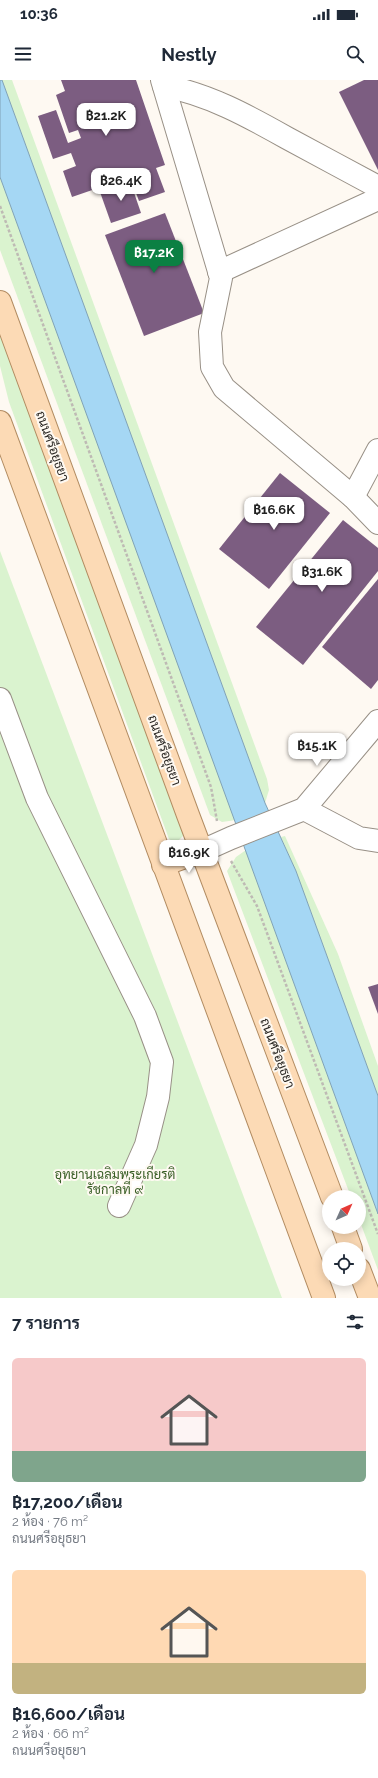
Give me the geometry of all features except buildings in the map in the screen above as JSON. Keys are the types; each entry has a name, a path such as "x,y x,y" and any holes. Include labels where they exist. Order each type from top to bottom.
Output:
{"main road":[{"name":"ถนนศรีอยุธยา","path":"0,302 202,851 329,1190"},
{"path":"0,422 324,1298"},
{"path":"163,865 202,851"},
{"path":"365,1286 370,1298"}],"street":[{"path":"163,83 215,101 261,123 378,187"},
{"path":"163,83 221,278 210,332 212,367 224,388 353,497 378,523"},
{"path":"219,272 378,199"},
{"path":"353,497 378,450"},
{"path":"0,699 37,798 145,1016 162,1062 158,1097 146,1145 119,1206"},
{"path":"202,851 263,824 304,809 378,721"},
{"path":"304,809 358,838 378,840"}],"path":[{"path":"0,206 211,787 216,816"},
{"path":"233,866 257,906 378,1234"}],"green space":[{"path":"2,80 12,80 267,779 269,790 265,803"},
{"path":"0,177 236,820 222,822 210,815 0,250"},
{"path":"0,327 185,834 176,843 169,839 9,402 0,366"},
{"name":"อุทยานเฉลิมพระเกียรติ รัชกาลที่ ๙","path":"0,551 282,1298 0,1298"},
{"path":"285,836 338,954 378,1066 378,1096 296,871 281,837"},
{"path":"246,850 378,1214 378,1270 365,1234 366,1234 366,1190 348,1190 227,871 236,857"}],"water":[{"path":"0,80 2,80 265,803 296,871 378,1096 378,1214 0,177"}]}
